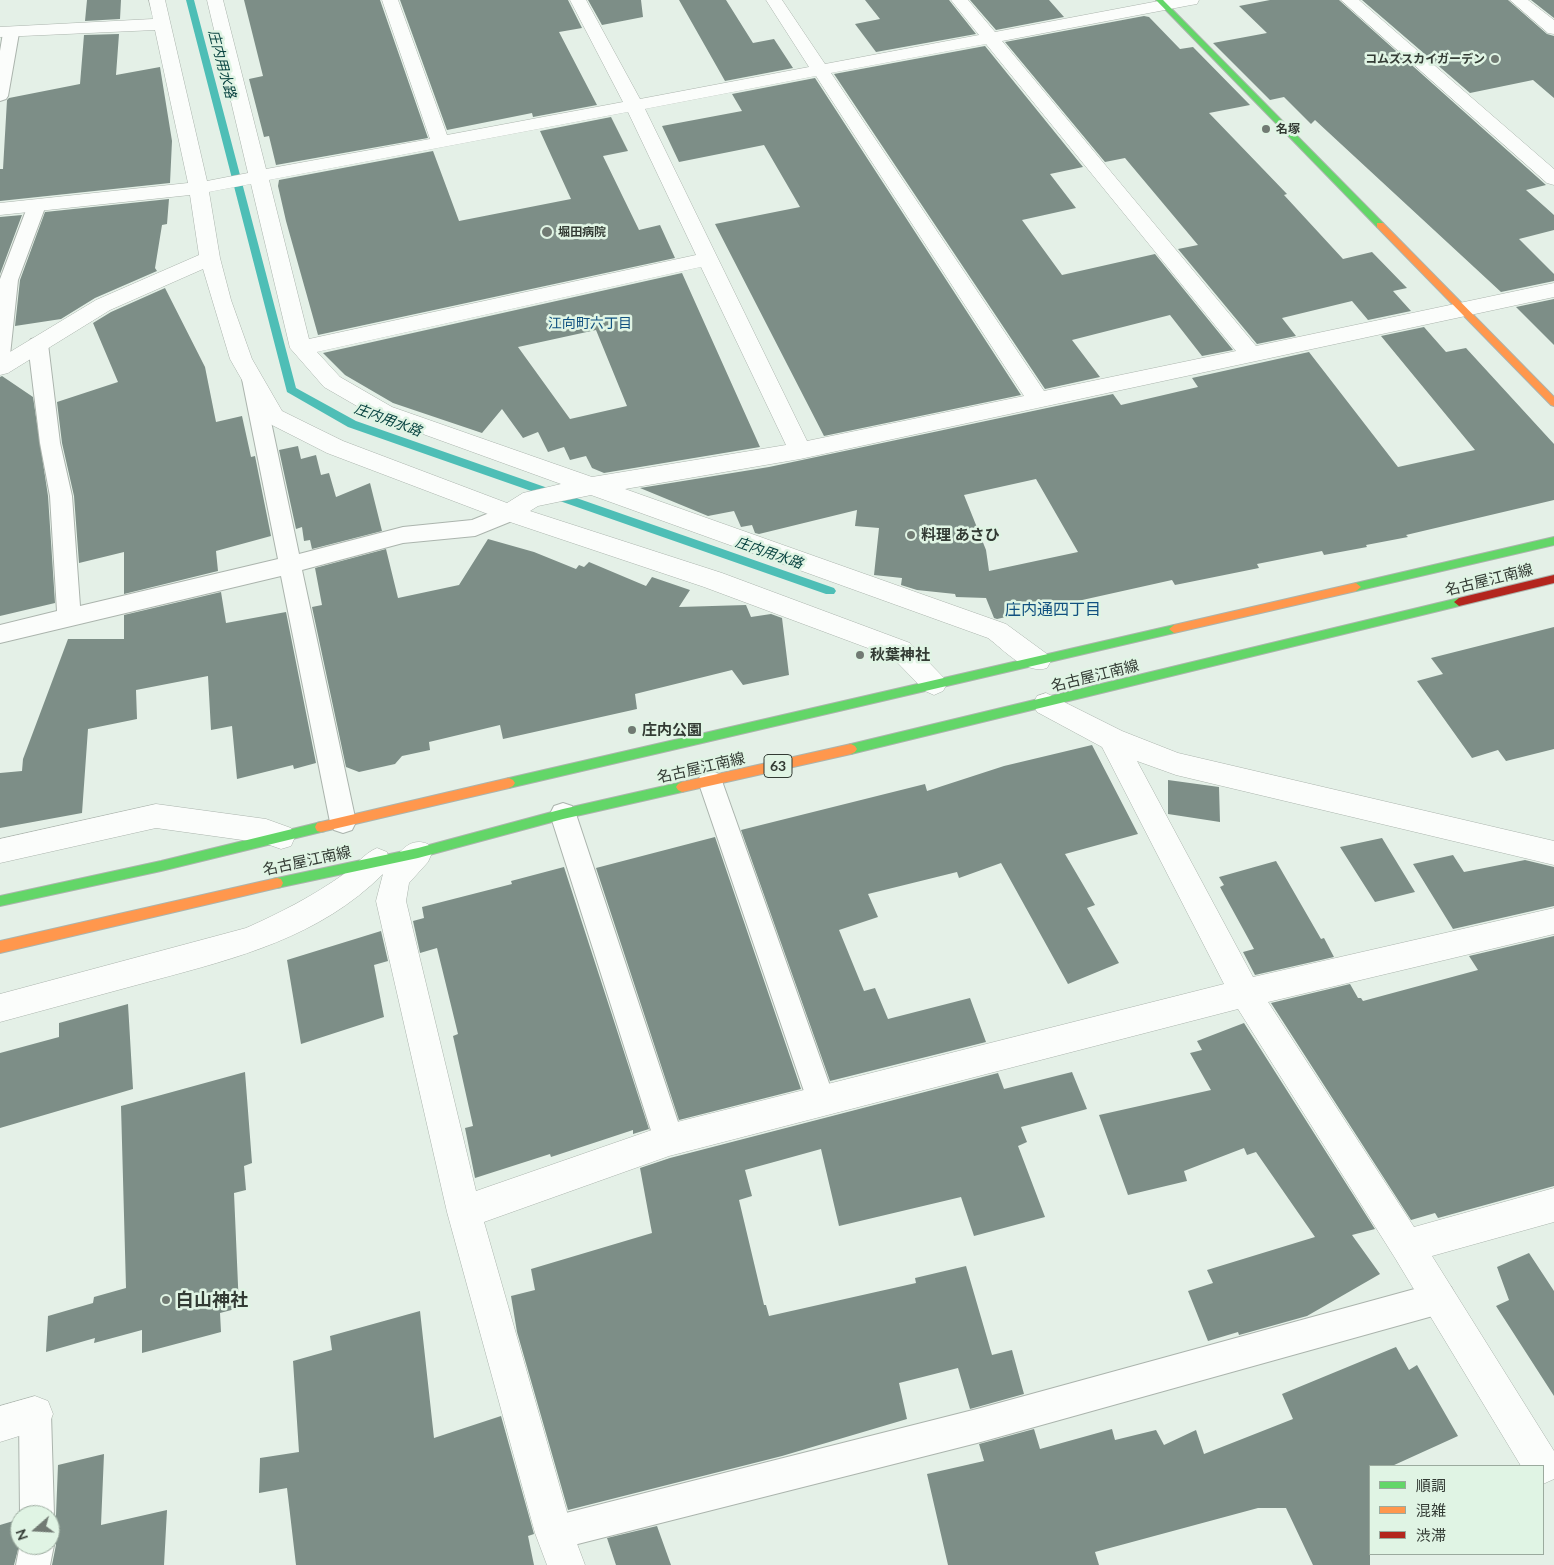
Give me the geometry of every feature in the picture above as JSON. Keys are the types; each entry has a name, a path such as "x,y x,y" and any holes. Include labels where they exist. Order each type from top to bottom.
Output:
{"main road":[{"path":"1161,3 1554,403"},
{"name":"名古屋江南線","path":"0,901 161,866 934,684 1038,662 1554,541"},
{"name":"名古屋江南線","path":"0,947 256,887 418,853 563,814 1046,704 1554,579"}],"street":[{"path":"157,0 199,188 210,258 241,360 274,416 335,447 509,513 713,580 901,650 934,684"},
{"path":"215,0 301,348 332,382 384,412 585,488 997,631 1038,662"},
{"path":"390,0 440,141"},
{"path":"578,0 635,107 706,259 800,451"},
{"path":"774,0 1038,400"},
{"path":"959,0 1252,354"},
{"path":"0,209 199,188 440,141 822,72 1161,3 1191,0"},
{"path":"1349,0 1554,179"},
{"path":"1518,0 1554,29"},
{"path":"5,32 162,24"},
{"path":"0,368 103,305 210,258"},
{"path":"301,348 706,259"},
{"path":"509,513 531,499 800,451 1554,290"},
{"path":"1046,704 1112,739 1176,764 1554,853"},
{"path":"1112,739 1245,993 1440,1298 1541,1465"},
{"path":"0,851 156,816 266,831 281,837"},
{"path":"418,853 396,877 391,901 464,1212 554,1533 566,1565"},
{"path":"0,1008 249,941 295,921 356,882 377,861"},
{"path":"464,1212 669,1140 1245,993 1554,921"},
{"path":"1407,1246 1554,1205"},
{"path":"0,1424 35,1414"},
{"path":"1544,1470 1554,1486"}],"lane":[{"path":"0,96 5,32"},
{"path":"0,355 9,280 37,205"},
{"path":"38,344 50,443 61,496 69,616"},
{"path":"252,379 343,822"},
{"path":"0,634 69,616 290,565 403,535 475,528 509,513"},
{"path":"710,781 821,1100"},
{"path":"563,814 669,1140"},
{"path":"554,1533 977,1426 1440,1298"},
{"path":"35,1414 37,1505"}],"building":[{"path":"87,0 121,0 120,19 85,21"},
{"path":"244,0 380,0 428,138 276,165 269,136 264,137 249,79 263,76"},
{"path":"400,0 568,0 582,28 559,32 597,105 533,117 532,113 447,130"},
{"path":"588,0 641,0 643,17 602,25"},
{"path":"679,0 726,0 753,43 774,39 793,68 725,81"},
{"path":"865,0 949,0 976,34 876,52 855,24 880,19"},
{"path":"970,0 1049,0 1064,17 996,30"},
{"path":"1270,0 1339,0 1546,185 1526,190 1554,215 1554,230 1519,239 1554,274 1554,281 1501,292 1315,120 1311,124 1284,97 1270,100 1213,43 1267,33 1239,6"},
{"name":"コムズスカイガーデン","path":"1362,0 1508,0 1547,34 1554,36 1554,98 1533,80 1470,93"},
{"path":"1531,0 1554,0 1554,18"},
{"path":"1144,16 1149,17 1180,49 1193,47 1250,105 1209,113 1287,194 1284,195 1343,259 1372,252 1407,288 1393,291 1411,311 1368,320 1352,301 1282,318 1296,336 1257,344 1178,249 1198,245 1125,158 1105,162 1005,42"},
{"path":"119,34 116,75 160,67 172,141 170,183 0,201 0,169 3,169 7,100 9,98 80,84 84,35"},
{"path":"985,46 1083,167 1050,174 1076,208 1022,220 1062,275 1155,254 1233,350 1202,356 1170,315 1072,340 1100,377 1045,389 834,74"},
{"path":"815,78 1021,395 824,436 715,224 800,207 764,145 679,162 662,126 742,111 732,94"},
{"path":"611,117 628,151 603,156 639,230 660,225 675,258 318,335 286,221 278,186 279,180 433,151 459,221 571,199 540,131"},
{"path":"169,199 167,224 162,225 155,268 157,271 95,298 61,319 15,326 20,280 45,212"},
{"path":"22,215 0,274 0,217"},
{"path":"682,273 760,447 604,473 592,468 586,456 570,460 564,447 548,452 538,432 523,438 502,409 482,433 393,403 345,375 323,353","holes":["596,330 627,406 570,419 518,347"]},
{"path":"165,288 205,367 216,422 242,416 251,457 255,456 271,536 216,551 218,571 124,594 124,552 79,563 74,496 62,443 57,402 118,382 93,323 111,312"},
{"path":"1554,299 1554,345 1516,307"},
{"path":"1424,327 1446,352 1466,348 1554,444 1554,500 1406,535 1408,537 1366,545 1367,547 1324,555 1322,551 1257,564 1259,568 1175,585 1172,580 997,619 994,618 986,598 956,597 955,594 917,590 901,585 902,578 874,575 879,528 855,526 857,510 759,534 755,533 752,525 741,527 734,511 708,516 640,488 769,467 1113,394 1121,405 1198,387 1192,378 1309,352 1398,467 1475,450 1381,336","holes":["1036,479 1078,552 989,571 986,550 964,495"]},
{"path":"2,376 33,397 48,496 55,603 0,616 0,377"},
{"path":"298,446 301,459 316,455 321,475 329,473 336,497 370,483 382,531 312,549 310,540 304,541 302,527 296,529 279,450"},
{"path":"488,539 534,552 576,569 579,565 584,567 589,562 646,586 652,577 690,590 679,607 746,605 751,617 771,614 782,618 789,675 743,685 732,670 635,694 637,709 503,739 500,725 429,742 430,750 402,756 395,764 359,772 346,767 312,607 322,605 315,568 386,549 398,598 459,585"},
{"path":"221,592 226,623 286,612 316,763 294,769 293,765 237,779 232,726 211,730 208,676 136,690 137,719 88,729 82,813 0,828 0,773 22,771 23,759 68,639 124,639 124,615"},
{"path":"1554,627 1554,749 1506,761 1498,750 1472,758 1417,681 1443,674 1431,658"},
{"path":"1092,745 1138,834 1065,854 1095,905 1087,908 1119,963 1068,984 1001,863 959,878 957,872 868,894 878,917 839,930 864,991 875,988 888,1019 970,998 986,1042 830,1081 741,830 925,784 927,791 1004,766"},
{"path":"1168,780 1219,787 1220,822 1168,814"},
{"path":"715,837 801,1089 679,1120 596,868"},
{"path":"1382,838 1415,892 1375,902 1340,847"},
{"path":"1453,855 1464,872 1525,860 1554,867 1554,906 1453,929 1413,864"},
{"path":"1276,861 1321,939 1324,938 1334,957 1255,975 1243,952 1254,949 1220,887 1224,885 1219,877"},
{"path":"564,867 649,1129 633,1134 633,1130 551,1157 550,1154 475,1178 465,1128 473,1126 453,1036 458,1034 437,948 420,953 413,921 424,918 422,907 512,884 511,881"},
{"path":"381,931 388,961 374,965 384,1017 301,1044 287,960"},
{"path":"1554,936 1554,1186 1438,1218 1435,1213 1411,1220 1271,1003 1350,984 1358,998 1361,998 1363,1001 1478,970 1469,956"},
{"path":"128,1004 133,1089 0,1128 0,1053 59,1037 59,1023"},
{"path":"1244,1023 1375,1229 1352,1235 1380,1274 1307,1316 1239,1335 1238,1332 1208,1341 1188,1291 1213,1283 1207,1270 1315,1237 1256,1152 1247,1155 1244,1148 1184,1171 1187,1181 1128,1195 1099,1115 1211,1090 1190,1053 1202,1050 1197,1041"},
{"path":"245,1072 252,1163 244,1166 246,1190 234,1193 239,1308 220,1313 221,1332 142,1353 142,1330 94,1343 95,1338 46,1352 48,1316 93,1303 94,1297 126,1288 121,1106"},
{"path":"1072,1072 1087,1109 1021,1127 1027,1142 1018,1146 1045,1217 974,1236 961,1197 839,1226 821,1149 745,1170 752,1196 739,1200 764,1305 766,1305 769,1316 916,1283 915,1278 966,1266 992,1355 1012,1350 1024,1394 970,1409 958,1368 899,1383 907,1419 782,1456 568,1510 517,1332 511,1296 535,1290 531,1269 652,1233 640,1168 670,1158 998,1073 1004,1089"},
{"path":"1529,1253 1554,1291 1554,1396 1496,1306 1509,1300 1497,1267"},
{"path":"420,1311 434,1438 501,1416 534,1534 528,1536 534,1565 296,1565 287,1488 259,1493 260,1458 299,1452 293,1361 332,1350 330,1336"},
{"path":"1396,1347 1409,1370 1417,1365 1458,1436 1394,1465 1369,1465 1370,1565 1313,1565 1286,1508 1258,1508 1095,1552 1099,1565 948,1565 927,1474 984,1461 979,1444 1034,1429 1040,1449 1112,1429 1115,1440 1156,1430 1164,1445 1196,1430 1204,1454 1293,1419 1282,1394"},
{"path":"104,1454 101,1525 167,1510 164,1565 52,1565 54,1555 60,1555 60,1505 56,1505 58,1465"},
{"path":"10,1522 10,1555 17,1555 14,1565 0,1565 0,1525"},
{"path":"657,1526 671,1565 616,1565 607,1538"}],"waterway":[{"name":"庄内用水路","path":"190,0 291,390 352,424 830,591"}],"traffic: fast":[{"path":"1159,0 1380,225"},
{"path":"1356,587 1554,541"},
{"path":"851,749 1459,602"},
{"path":"509,783 1174,629"},
{"path":"277,883 418,853 563,814 682,787"},
{"path":"0,901 161,866 321,827"}],"traffic: slow":[{"path":"1380,225 1554,403"},
{"path":"1174,629 1356,587"},
{"path":"682,787 851,749"},
{"path":"321,827 509,783"},
{"path":"0,947 277,883"}],"traffic: jam":[{"path":"1459,602 1554,579"}],"place":[{"name":"コムズスカイガーデン","path":"1495,59"},
{"name":"名塚","path":"1266,129"},
{"name":"堀田病院","path":"547,232"},
{"name":"料理 あさひ","path":"911,535"},
{"name":"秋葉神社","path":"860,655"},
{"name":"庄内公園","path":"632,730"},
{"name":"白山神社","path":"166,1300"}],"district":[{"name":"江向町六丁目","path":"590,323"},
{"name":"庄内通四丁目","path":"1053,610"}]}
